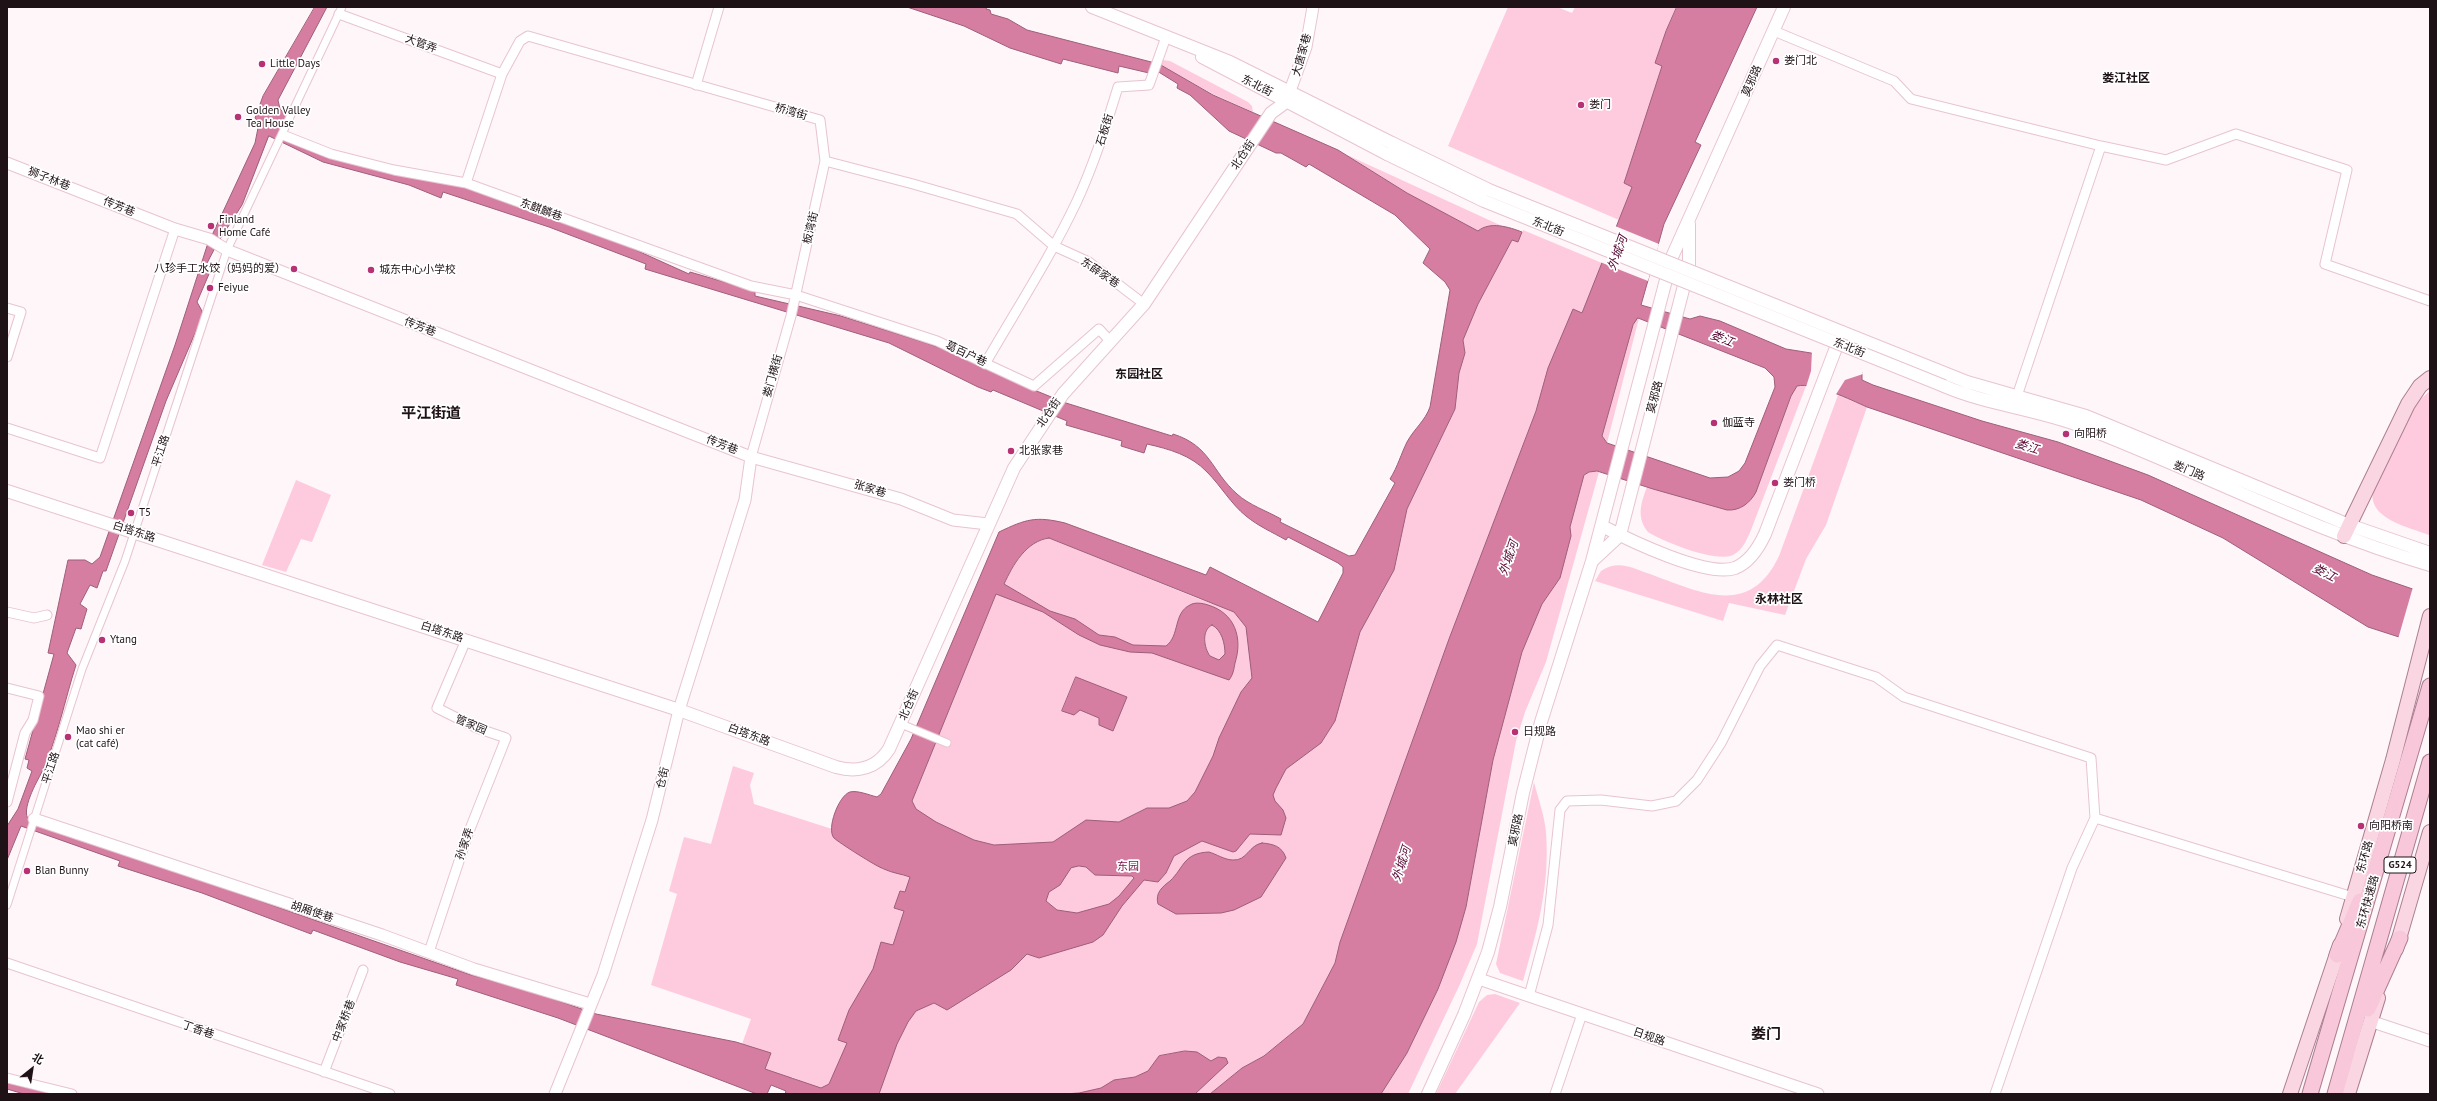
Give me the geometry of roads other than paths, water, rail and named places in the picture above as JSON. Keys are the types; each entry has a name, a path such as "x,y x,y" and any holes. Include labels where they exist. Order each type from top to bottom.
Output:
{"highway":[{"name":"东环快速路","path":"2310,1094 2430,686"},
{"name":"东环快速路","path":"2335,1094 2430,762"},
{"path":"2337,955 2384,843"},
{"path":"2344,1065 2400,938"}],"main road":[{"name":"东北街","path":"1092,7 1166,37 1289,97 1484,201 1840,337 1947,381"},
{"name":"莫邪路","path":"1428,1094 1480,979 1500,907 1523,793 1541,722 1602,526 1672,257 1784,7"},
{"name":"北仓街","path":"876,765 907,726 988,524 1014,468 1062,394 1144,304 1271,114 1289,97"},
{"name":"莫邪路","path":"1592,561 1620,535 1689,266 1689,221"},
{"path":"1602,526 1620,535 1704,568 1726,570 1741,565 1751,556 1762,540 1840,337"},
{"path":"2346,531 2411,398 2420,386 2430,378"},
{"name":"娄门路","path":"1947,381 2015,402 2082,427 2430,565"},
{"name":"白塔东路","path":"7,490 110,525 679,710 841,768 859,769 876,765"},
{"name":"娄门路","path":"2346,531 2430,553"},
{"name":"东环路","path":"2290,1094 2337,955 2393,760 2430,616"},
{"path":"2348,1094 2370,1021 2400,938 2430,832"}],"street":[{"path":"696,85 719,7"},
{"name":"大唐家巷","path":"1289,97 1306,47 1314,7"},
{"name":"大管弄","path":"341,10 502,74"},
{"name":"平江路","path":"7,905 82,669 131,531 219,245 282,137 341,10"},
{"path":"1774,30 1894,81 1911,99 2101,146 2166,160 2236,134 2347,170 2325,264 2430,302"},
{"name":"桥湾街","path":"466,183 502,74 520,41 528,36 820,120 824,162"},
{"name":"石板街","path":"1054,246 1077,201 1099,150 1118,87 1149,84 1166,37"},
{"name":"东麒麟巷","path":"282,137 331,154 394,170 466,183 751,286 795,299"},
{"path":"2015,402 2101,146"},
{"path":"824,162 913,184 1017,214 1054,246 1028,294 985,364"},
{"name":"板湾街","path":"795,299 824,162"},
{"name":"狮子林巷","path":"7,163 90,196"},
{"name":"传芳巷","path":"90,196 219,245 751,457"},
{"path":"7,428 100,458 175,229"},
{"name":"东薛家巷","path":"1054,246 1089,262 1144,304"},
{"name":"娄门横街","path":"751,457 795,299"},
{"name":"葛百户巷","path":"795,299 937,341 1034,386 1099,329 1111,342"},
{"path":"7,308 20,312 7,357"},
{"name":"张家巷","path":"751,457 901,498 953,520 988,524"},
{"name":"仓街","path":"555,1094 589,1006 603,975 652,820 679,710 745,500 751,457"},
{"path":"7,612 34,618 47,615"},
{"name":"管家园","path":"466,640 437,708 476,728 506,738"},
{"path":"1529,996 1548,925 1560,810 1567,801 1601,800 1652,806 1676,801 1697,780 1717,749 1760,666 1777,645 1876,677 1904,697 2090,758 2095,818 2072,868 1995,1094"},
{"path":"7,688 39,696 33,720 25,732 7,802"},
{"path":"907,726 945,742"},
{"name":"孙家弄","path":"429,952 468,834 506,738"},
{"path":"2095,818 2353,897"},
{"name":"胡厢使巷","path":"34,820 429,952 482,972 589,1006"},
{"name":"丁香巷","path":"7,963 210,1034 317,1068 324,1072 390,1094"},
{"name":"中家桥巷","path":"324,1072 363,970"},
{"name":"日规路","path":"1480,979 1818,1094"},
{"path":"1555,1094 1582,1014"},
{"path":"2370,1021 2430,1041"},
{"path":"7,1078 72,1094"}],"water":[{"path":"315,7 327,7 278,100 280,109 288,116 279,132 288,139 449,182 629,247 689,274 690,272 755,291 755,296 841,316 926,343 977,361 1017,383 1066,403 1186,439 1203,452 1221,477 1242,498 1281,519 1280,522 1349,556 1355,555 1395,483 1390,479 1410,437 1425,417 1430,407 1450,290 1445,282 1423,263 1430,249 1395,215 1309,164 1306,167 1281,153 1276,153 1229,131 1190,95 1177,88 1178,84 1157,71 1149,73 1119,66 1118,73 1063,59 1061,64 1010,48 964,26 907,7 987,7 986,9 990,10 991,14 1008,19 1027,30 1159,64 1213,95 1338,150 1407,193 1478,231 1488,226 1500,226 1522,232 1518,242 1512,240 1478,304 1463,340 1465,353 1459,373 1455,409 1407,509 1394,570 1360,632 1335,721 1321,743 1286,769 1273,795 1275,801 1283,810 1286,818 1281,835 1250,834 1236,851 1233,852 1202,841 1174,856 1166,873 1158,882 1144,880 1122,906 1103,935 1093,942 1039,958 1027,954 1011,970 947,1010 934,1003 916,1011 908,1022 897,1044 879,1094 785,1094 786,1091 771,1085 767,1094 757,1094 558,1018 456,985 458,979 400,962 313,930 311,934 202,893 118,866 120,861 21,826 7,860 7,826 18,809 32,771 27,768 29,760 25,759 54,654 48,653 68,560 85,560 92,564 100,557 175,345 207,246 255,143 259,123 255,118 263,96","holes":["269,136 323,162 409,185 441,198 443,192 549,227 646,264 645,269 889,343 978,387 991,392 993,390 1067,421 1066,425 1122,441 1121,446 1144,453 1147,444 1187,457 1201,466 1236,506 1251,520 1286,540 1288,537 1338,563 1343,567 1343,573 1318,622 1210,567 1206,575 1065,523 1038,519 1017,524 999,532 911,739 881,794 877,797 860,792 850,792 842,799 835,813 832,827 832,834 834,838 880,867 890,872 910,877 905,892 900,891 894,908 904,911 893,945 881,942 873,969 849,1010 838,1040 847,1043 829,1084 821,1088 765,1069 771,1053 736,1042 596,1014 533,992 471,975 29,820 27,816 30,796 52,747 76,665 67,653 76,628 81,629 87,609 80,604 90,585 97,588 103,571 106,571 166,401 202,317 202,311 197,302 209,274 205,267 217,244 242,205","1049,538 1234,612 1246,627 1252,678 1241,692 1219,738 1213,756 1195,792 1187,801 1169,808 1147,808 1119,822 1086,820 1053,842 994,845 974,840 936,822 916,809 912,801 996,594 1043,612 1079,635 1100,645 1130,652 1152,653 1229,680 1233,672 1237,654 1237,636 1231,620 1225,614 1206,604 1194,603 1181,613 1173,636 1166,646 1133,645 1115,637 1099,635 1075,619 1050,611 1004,584 1021,555 1041,540","1212,625 1221,634 1225,654 1219,660 1210,656 1206,648 1205,635 1209,627","1079,866 1086,867 1095,875 1132,876 1134,878 1119,896 1109,904 1077,913 1057,910 1046,901 1049,892 1060,885 1071,868"]},
{"path":"1677,7 1757,7 1695,142 1701,145 1664,224 1641,305 1690,319 1700,316 1720,321 1786,349 1811,353 1862,372 1862,380 1873,385 1982,421 2058,442 2148,475 2372,575 2430,595 2430,647 2368,627 2223,538 2141,500 1867,407 1823,389 1805,385 1797,386 1791,396 1756,492 1748,503 1740,508 1727,510 1597,471 1589,472 1584,475 1570,527 1571,536 1560,578 1542,604 1522,652 1493,760 1466,907 1456,942 1438,989 1407,1053 1381,1094 1210,1094 1242,1068 1264,1056 1303,1024 1335,963 1340,942 1449,639 1536,411 1548,368 1573,309 1582,313 1632,187 1624,183 1662,66 1655,63 1666,31","holes":["1638,318 1765,368 1774,377 1775,387 1745,463 1739,471 1728,477 1710,478 1607,443 1602,436 1633,325"]},
{"path":"1076,677 1127,697 1113,731 1099,725 1099,718 1080,710 1074,715 1062,711"},
{"path":"1262,843 1277,846 1286,858 1261,897 1234,910 1221,913 1176,914 1158,904 1158,893 1175,876 1185,862 1194,855 1209,852 1227,859 1238,860 1245,856 1258,844"},
{"path":"1185,1051 1197,1052 1211,1061 1218,1057 1226,1058 1228,1063 1195,1094 1063,1094 1079,1093 1101,1088 1114,1080 1135,1077 1148,1071 1159,1056"},
{"path":"7,1083 53,1094 24,1094 7,1089"}],"place":[{"name":"娄门北","path":"1776,61"},
{"name":"Little Days","path":"262,64"},
{"name":"娄门","path":"1581,105"},
{"name":"Golden Valley Tea House","path":"238,117"},
{"name":"Finland Home Café","path":"211,226"},
{"name":"八珍手工水饺（妈妈的爱）","path":"294,269"},
{"name":"城东中心小学校","path":"371,270"},
{"name":"Feiyue","path":"210,288"},
{"name":"伽蓝寺","path":"1714,423"},
{"name":"向阳桥","path":"2066,434"},
{"name":"北张家巷","path":"1011,451"},
{"name":"娄门桥","path":"1775,483"},
{"name":"T5","path":"131,513"},
{"name":"Ytang","path":"102,640"},
{"name":"日规路","path":"1515,732"},
{"name":"Mao shi er (cat café)","path":"68,737"},
{"name":"向阳桥南","path":"2361,826"},
{"name":"Blan Bunny","path":"27,871"}],"district":[{"name":"娄江社区","path":"2126,79"},
{"name":"东园社区","path":"1139,375"},
{"name":"平江街道","path":"431,414"},
{"name":"永林社区","path":"1779,600"},
{"name":"娄门","path":"1766,1035"}],"water label":[{"name":"外城河","path":"1618,253"},
{"name":"娄江","path":"1722,339"},
{"name":"娄江","path":"2027,447"},
{"name":"外城河","path":"1509,558"},
{"name":"娄江","path":"2324,573"},
{"name":"外城河","path":"1402,864"}],"park label":[{"name":"东园","path":"1128,867"}]}
